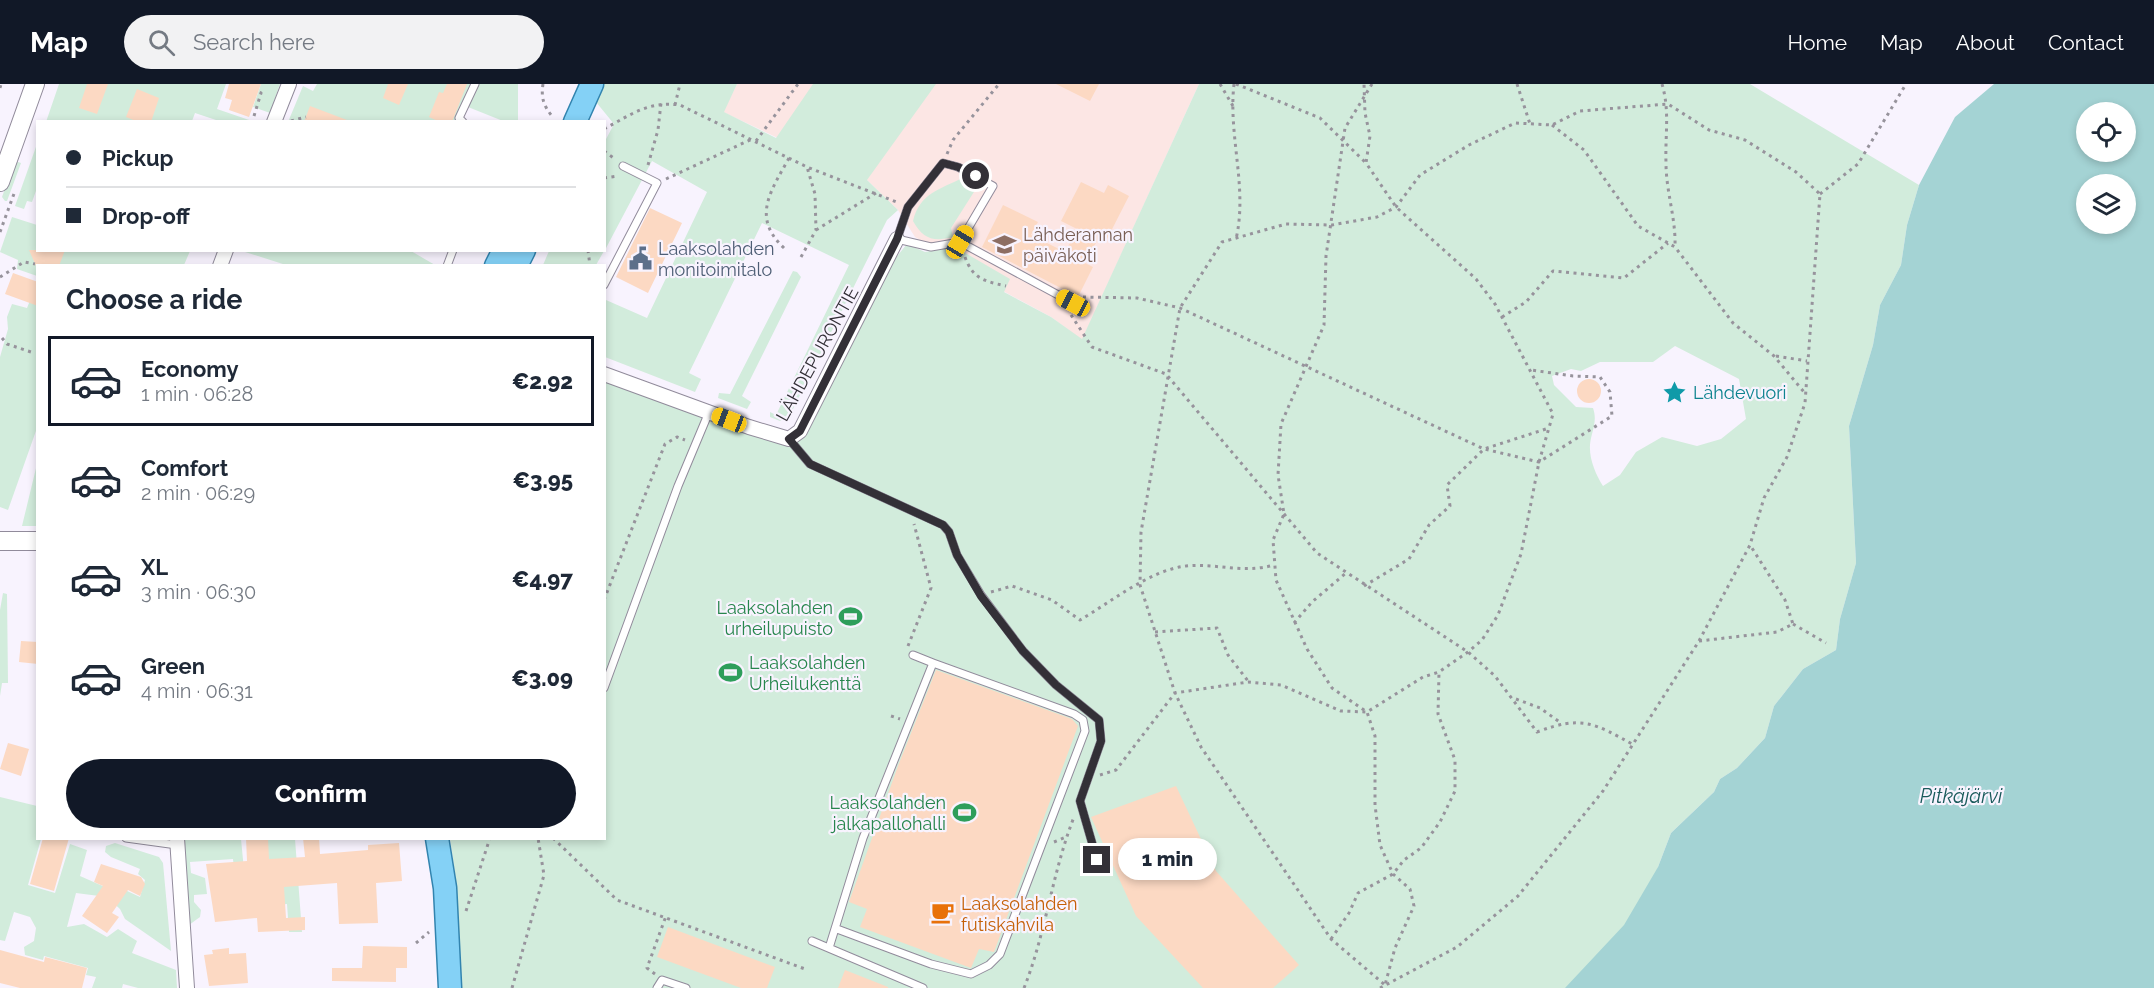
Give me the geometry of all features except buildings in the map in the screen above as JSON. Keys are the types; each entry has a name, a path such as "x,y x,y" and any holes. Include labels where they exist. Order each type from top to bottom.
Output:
{"main road":[{"path":"576,120 592,84"},
{"path":"437,840 445,888 450,988"}],"street":[{"path":"0,182 36,84"},
{"path":"275,120 289,84"},
{"name":"LÄHDEPURONTIE","path":"606,375 789,439 800,431 897,239"},
{"path":"0,541 36,541"},
{"path":"177,842 187,988"}],"lane":[{"path":"461,120 459,118 475,84"},
{"path":"960,242 993,186 958,167 943,163 908,207 897,239 931,247 960,242 1073,303"},
{"path":"606,281 657,183 623,165"},
{"path":"606,683 709,412"},
{"path":"789,439 810,464 943,525 949,532 957,555 981,596 1023,651 1056,685 1099,720 1101,741 1080,801 1097,860"},
{"path":"837,929 931,964 971,974 989,965 1000,954 1085,731 1083,720 1074,714 933,663 910,652"},
{"path":"829,948 837,929 863,838 933,663"},
{"path":"152,840 177,842"},
{"path":"812,940 923,988"},
{"path":"657,988 662,980 686,988"}],"path":[{"path":"543,84 542,94 545,107 552,116"},
{"path":"675,105 680,84"},
{"path":"657,183 754,140 798,84"},
{"path":"943,163 953,140 998,85 992,84"},
{"path":"1220,84 1233,106"},
{"path":"1087,779 1116,770 1175,693 1248,682 1281,685 1341,711 1366,712 1423,677 1439,672 1482,640 1498,615 1521,554 1539,462 1553,414 1502,317 1476,279 1396,207 1366,163 1320,118 1235,84 1233,106 1241,215 1236,239"},
{"path":"1364,84 1365,113 1370,136 1366,163"},
{"path":"1372,84 1366,90 1345,128 1326,256 1324,325 1281,424 1278,475 1284,514 1273,540 1276,580 1294,623 1332,688 1366,712 1375,736 1375,805 1380,844 1393,874 1410,890 1414,906 1395,948 1384,986"},
{"path":"1517,84 1530,124"},
{"path":"1662,84 1668,104 1665,164 1675,230 1674,247"},
{"path":"1380,988 1457,947 1518,896 1604,791 1699,641 1750,545 1764,498 1787,457 1805,403 1820,194 1858,164 1906,84"},
{"path":"254,116 261,93 258,92"},
{"path":"644,177 658,130 662,103"},
{"path":"606,128 646,107 662,103 675,105 700,113 807,167 908,207"},
{"path":"1384,986 1331,939 1201,747 1175,693 1140,585 1141,532 1166,374 1180,309 1222,242 1286,224 1332,225 1377,217 1396,207 1420,175 1469,145 1515,123 1552,125 1580,111 1668,104 1709,130 1745,140 1796,172 1820,194"},
{"path":"297,120 306,117"},
{"path":"1552,125 1584,150 1638,225 1674,247 1733,323 1774,356 1805,393"},
{"path":"784,248 770,236 765,210 789,158"},
{"path":"807,167 815,194 816,230"},
{"path":"801,257 816,230 876,193"},
{"path":"960,242 970,271 988,282 1006,286"},
{"path":"1502,317 1526,302 1553,271 1624,278 1668,243"},
{"path":"0,277 24,262 35,264"},
{"path":"1531,370 1600,377 1611,392 1612,416 1539,462 1484,449 1180,309 1137,298 1083,297 1073,303 1069,312 1092,347 1166,374 1317,553 1467,652 1495,676 1537,732 1561,723 1594,723 1634,745"},
{"path":"2,338 7,344 31,352"},
{"path":"1774,356 1808,361"},
{"path":"1364,586 1409,560 1429,525 1450,506 1447,485 1484,449 1549,428"},
{"path":"606,595 665,444 677,437 695,444"},
{"path":"910,517 931,588 910,652"},
{"path":"1750,545 1785,600 1793,624 1826,643"},
{"path":"981,596 1012,586 1052,600 1080,620 1120,594 1167,570 1189,566 1254,570 1275,564"},
{"path":"1294,623 1312,602 1346,573"},
{"path":"1699,641 1777,632 1793,624"},
{"path":"1155,632 1216,628 1228,655 1248,682"},
{"path":"1331,939 1349,913 1358,893 1393,874 1404,860 1421,848 1440,822 1455,791 1455,760 1438,714 1439,672"},
{"path":"1514,699 1540,708 1561,723"},
{"path":"1024,988 1035,961 1063,848 1080,801"},
{"path":"466,912 489,840"},
{"path":"512,988 544,875 538,840"},
{"path":"555,840 617,900 666,916 805,969"},
{"path":"662,980 647,968 666,916"}],"shaded area":[{"path":"59,84 226,84 217,109 249,120 216,120 195,113 192,120 47,120"},
{"path":"261,84 280,84 270,113 253,107"},
{"path":"317,84 518,84 518,120 500,120 468,107 461,120 289,120 303,86 313,91"},
{"path":"603,84 737,84 724,112 776,138 813,84 936,84 867,180 898,210 887,220 789,417 780,421 770,417 770,412 776,415 849,265 762,223 689,373 701,379 695,392 606,357 606,300 647,318 707,192 652,161 606,248 606,139 614,124 596,102"},
{"path":"737,84 1199,84 1082,340 1051,317 1003,291 915,237 898,210 867,180 723,112"},
{"path":"1199,84 1750,84 1919,185 1907,225 1901,265 1880,305 1873,345 1849,426 1856,563 1840,619 1836,650 1803,669 1774,706 1765,738 1737,768 1720,779 1714,792 1671,833 1658,867 1633,988 457,988 456,880 450,840 606,840 606,374 789,439 876,282 907,244 925,252 955,247 1010,279 1004,292 1051,317 1082,339","holes":["1675,346 1739,379 1746,419 1721,439 1697,446 1662,437 1636,452 1620,475 1603,486 1591,456 1590,445 1595,418 1593,408 1576,407 1554,385 1552,376 1571,369 1581,371 1600,362 1653,362"]},
{"path":"36,147 36,191 32,202 27,201 24,209 15,206"},
{"path":"15,161 21,163 7,201 5,201 2,197"},
{"path":"962,178 979,184 951,228 953,237 929,238 913,221 920,204 931,193"},
{"path":"12,217 36,225 36,252 190,252 184,264 36,264 36,276 17,269 18,260 0,252"},
{"path":"245,252 413,252 433,264 283,264"},
{"path":"548,252 603,252 597,264 543,264"},
{"path":"793,271 801,277 742,396 751,402 747,409 718,398 719,393 730,394"},
{"path":"36,286 36,431 8,510 0,507 0,357 8,329 7,317 12,304 27,308"},
{"path":"36,468 36,526 22,526"},
{"path":"3,593 7,594 8,683 2,683 0,696 0,610"},
{"path":"0,797 36,806 36,840 41,840 28,885 55,893 70,844 87,850 80,876 123,895 125,890 140,897 145,880 138,874 140,869 111,857 105,852 106,846 115,843 159,857 163,863 171,951 125,919 120,909 107,897 76,893 67,927 84,924 107,937 118,929 137,941 132,953 176,970 177,988 138,988 123,984 122,988 92,988 96,977 86,975 88,968 44,956 43,960 25,955 24,947 34,941 36,928 30,917 14,912 5,941 0,940"},
{"path":"185,840 241,840 246,891 248,840 295,840 302,932 289,932 287,904 242,907 236,892 233,859 190,862 191,873 205,878 207,894 194,895 194,902 201,910 200,917 189,925 183,843"}],"water":[{"name":"Pitkäjärvi","path":"1994,84 2154,84 2154,988 1565,988 1624,925 1658,867 1671,833 1714,792 1720,779 1737,768 1765,738 1774,706 1803,669 1836,650 1840,619 1856,563 1849,426 1873,345 1880,305 1901,265 1907,225 1919,185 1955,117"}],"place":[{"name":"Lähderannan päiväkoti","path":"1005,244"},
{"name":"Laaksolahden monitoimitalo","path":"640,258"},
{"name":"Lähdevuori","path":"1675,392"},
{"name":"Laaksolahden urheilupuisto","path":"851,617"},
{"name":"Laaksolahden Urheilukenttä","path":"731,672"},
{"name":"Laaksolahden jalkapallohalli","path":"964,812"},
{"name":"Laaksolahden futiskahvila","path":"943,913"}],"route":[{"path":"976,176 943,163 908,207 897,239 855,325 800,431 789,439 810,464 943,525 949,532 957,555 981,596 1023,651 1056,685 1099,720 1101,741 1080,801 1097,860"}]}
